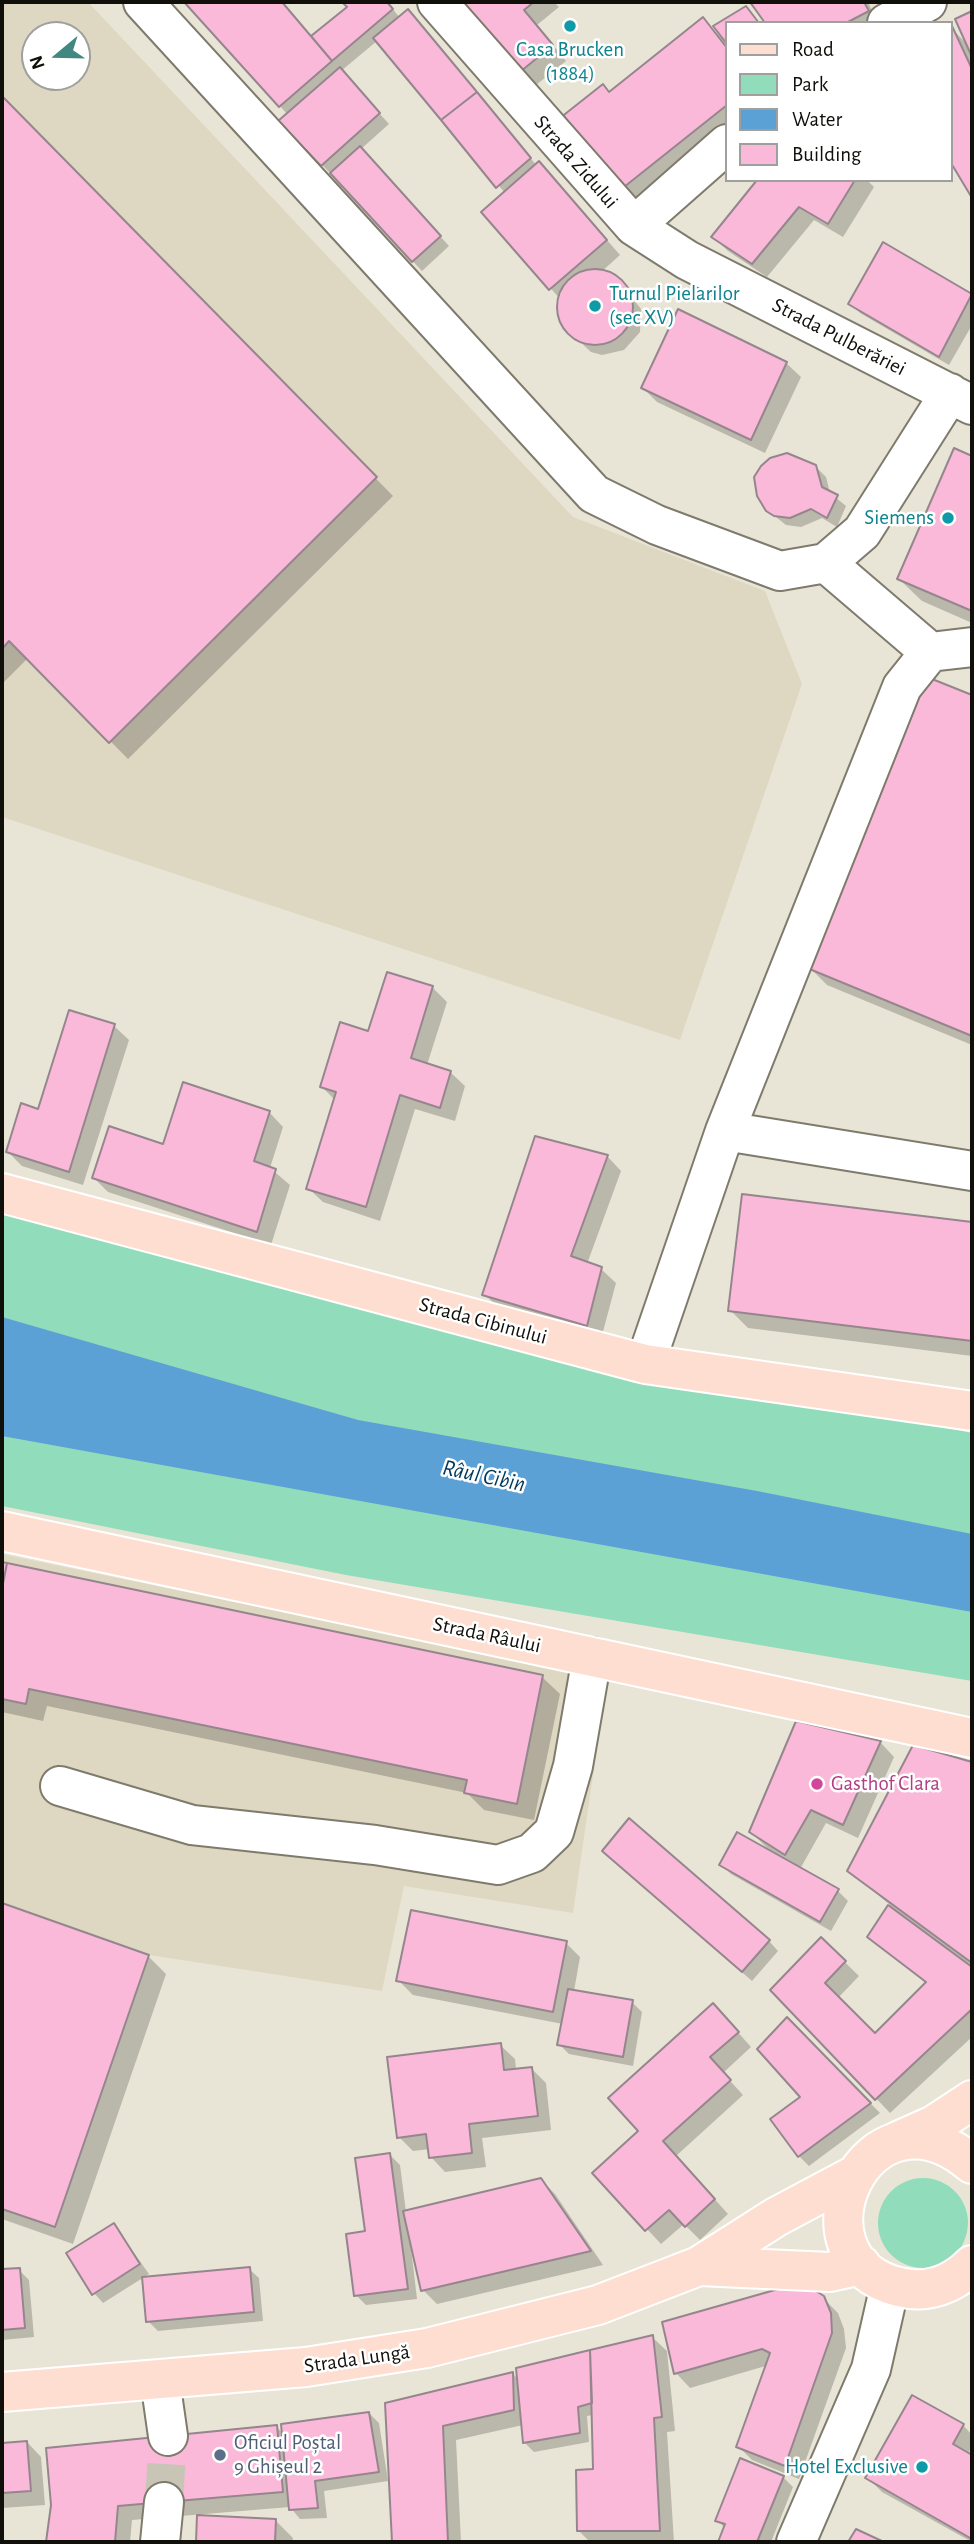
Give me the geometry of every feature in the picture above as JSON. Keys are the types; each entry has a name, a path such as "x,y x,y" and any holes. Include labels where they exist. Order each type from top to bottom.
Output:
{"main road":[{"name":"Strada Cibinului","path":"2,1193 645,1364 972,1410"},
{"name":"Strada Râului","path":"2,1531 972,1738"},
{"path":"875,2275 844,2231 845,2193 853,2176 861,2164 884,2147 934,2125 972,2100"},
{"path":"884,2147 907,2140 932,2141 955,2150 972,2164"},
{"name":"Strada Lungă","path":"2,2392 306,2367 427,2348 598,2305 699,2266 776,2217 853,2176"},
{"name":"Strada Lungă","path":"699,2266 875,2275 928,2290 946,2284 972,2265"}],"street":[{"path":"143,2 594,494 657,525 780,571 826,563 862,532 961,399"},
{"name":"Strada Zidului","path":"437,2 634,226"},
{"path":"891,21 927,2"},
{"path":"634,226 726,145"},
{"name":"Strada Pulberăriei","path":"634,226 687,260 961,399"},
{"path":"826,563 930,652"},
{"path":"645,1364 725,1131 902,687 930,652 972,647"},
{"path":"725,1131 972,1171"},
{"path":"60,1786 192,1825 375,1844 498,1865 532,1853 554,1832 576,1753 592,1657"},
{"path":"796,2542 871,2369 875,2275"},
{"path":"160,2380 168,2436"},
{"path":"160,2542 164,2502"}],"shaded area":[{"path":"2,2 88,2 573,517 765,591 802,684 680,1040 2,817"},
{"path":"2,1554 607,1679 573,1913 404,1886 382,1991 149,1955 55,2227 2,2209"}],"green space":[{"path":"2,1193 639,1366 972,1433 972,1681 346,1575 2,1506"},
{"path":"923,2178 940,2182 955,2191 964,2206 968,2223 964,2240 955,2255 940,2264 923,2268 906,2264 891,2255 882,2240 878,2223 882,2206 891,2191 906,2182"}],"water":[{"name":"Râul Cibin","path":"2,1317 358,1420 757,1491 972,1534 972,1612 2,1436"}],"building":[{"path":"184,2 282,2 332,61 279,107"},
{"path":"342,2 387,2 393,9 332,61 311,36 347,7"},
{"path":"455,2 534,2 524,10 553,45 515,76"},
{"path":"750,2 864,2 869,11 850,21 764,21"},
{"path":"746,6 757,21 726,21 726,43 713,26"},
{"path":"408,9 477,92 441,120 373,38"},
{"path":"972,11 972,57 955,19"},
{"path":"703,17 726,47 726,106 619,191 560,118 603,84 609,92"},
{"path":"953,28 972,69 972,198 953,166"},
{"path":"340,67 380,113 321,166 278,121"},
{"path":"477,92 531,158 496,188 441,120"},
{"path":"2,96 377,477 109,743 9,641 2,649"},
{"path":"360,146 441,236 412,262 330,173"},
{"path":"539,161 607,240 549,290 481,212"},
{"path":"755,182 854,182 828,224 799,207 752,264 711,237"},
{"path":"883,242 972,294 939,357 848,304"},
{"name":"Turnul Pielarilor (sec XV)","path":"588,269 602,269 616,275 627,286 633,307 630,322 622,334 602,345 588,345 574,339 563,328 557,314 557,300 563,286 574,275"},
{"path":"678,309 787,362 751,440 641,388"},
{"name":"Siemens","path":"954,448 972,456 972,611 897,579"},
{"path":"787,453 816,465 822,487 838,495 827,518 811,509 790,518 774,516 766,511 757,496 754,477 770,458"},
{"path":"927,677 972,695 972,1036 807,968"},
{"path":"387,972 433,986 411,1058 451,1071 440,1108 400,1095 366,1207 306,1189 336,1092 320,1087 340,1022 368,1031"},
{"path":"69,1010 115,1024 69,1172 6,1152 21,1103 38,1109"},
{"path":"183,1082 270,1111 254,1161 276,1169 257,1232 92,1178 109,1126 163,1144"},
{"path":"535,1136 608,1155 571,1256 602,1267 587,1326 482,1295"},
{"path":"742,1194 972,1222 972,1341 728,1311"},
{"path":"2,1562 7,1563 2,1589"},
{"path":"7,1563 543,1675 517,1804 464,1793 467,1780 29,1689 26,1704 2,1699 2,1589"},
{"path":"796,1721 881,1741 843,1825 811,1810 785,1855 749,1832"},
{"path":"913,1745 972,1762 972,1963 847,1871"},
{"path":"629,1818 770,1940 742,1972 602,1851"},
{"path":"737,1832 839,1889 820,1922 719,1865"},
{"path":"2,1903 149,1955 55,2227 2,2209"},
{"path":"888,1905 972,1967 972,2009 875,2100 770,1990 821,1937 846,1961 825,1983 875,2033 926,1982 867,1937"},
{"path":"411,1910 567,1941 553,2012 396,1981"},
{"path":"568,1989 633,2000 623,2057 557,2045"},
{"path":"713,2003 739,2032 710,2057 731,2080 663,2141 715,2199 685,2227 669,2210 645,2231 592,2173 638,2131 608,2098"},
{"path":"787,2017 871,2103 798,2157 770,2119 800,2097 757,2049"},
{"path":"501,2043 504,2070 532,2067 538,2116 469,2124 472,2153 429,2158 426,2134 397,2138 387,2057"},
{"path":"390,2153 408,2289 354,2296 346,2234 365,2231 355,2158"},
{"path":"541,2178 591,2251 421,2291 403,2211"},
{"path":"114,2223 140,2264 92,2295 66,2253"},
{"path":"250,2267 254,2312 146,2322 142,2277"},
{"path":"20,2268 25,2328 2,2330 2,2269"},
{"path":"796,2284 811,2288 824,2296 831,2313 832,2333 785,2466 736,2447 770,2353 762,2349 674,2374 662,2322"},
{"path":"653,2335 662,2417 654,2418 660,2531 577,2531 576,2470 593,2469 590,2350"},
{"path":"590,2350 592,2403 578,2407 580,2433 523,2443 516,2368"},
{"path":"513,2372 514,2410 443,2426 448,2542 392,2542 385,2403"},
{"name":"Hotel Exclusive","path":"912,2395 964,2424 953,2444 972,2455 972,2539 865,2478"},
{"path":"369,2412 379,2472 315,2481 318,2508 289,2510 281,2424"},
{"path":"277,2425 283,2492 118,2506 115,2542 46,2542 51,2505 46,2448"},
{"path":"27,2441 31,2491 2,2493 2,2443"},
{"path":"740,2458 784,2476 757,2542 718,2542 725,2524 715,2521"},
{"path":"197,2515 276,2519 275,2542 196,2542"},
{"path":"856,2529 884,2542 848,2542"}],"tunnel":[{"path":"164,2502 168,2436"}],"place":[{"name":"Casa Brucken (1884)","path":"570,26"},
{"name":"Turnul Pielarilor (sec XV)","path":"595,306"},
{"name":"Siemens","path":"948,518"},
{"name":"Gasthof Clara","path":"817,1784"},
{"name":"Oficiul Poștal 9 Ghișeul 2","path":"220,2455"},
{"name":"Hotel Exclusive","path":"922,2467"}]}
